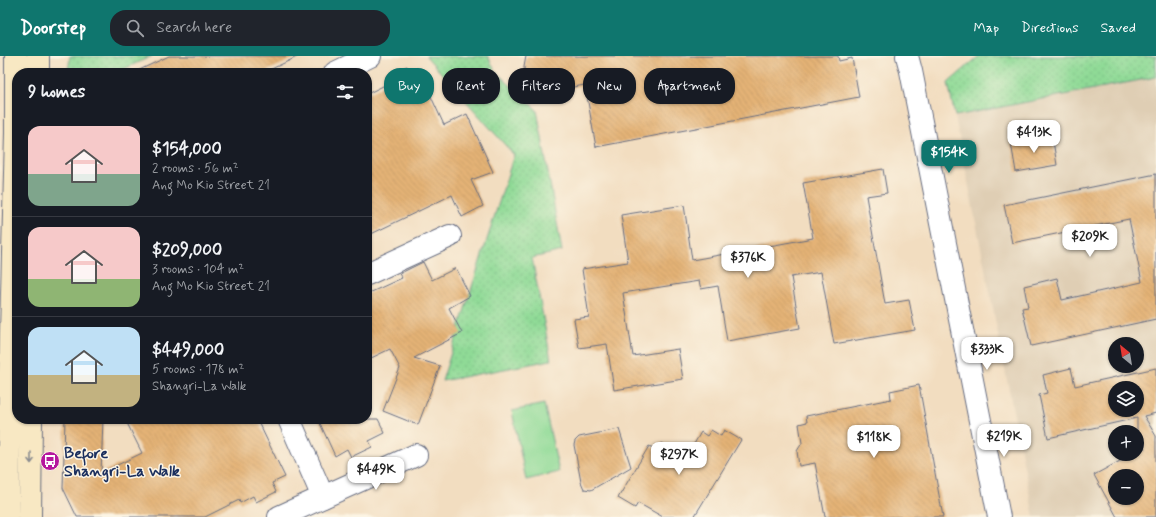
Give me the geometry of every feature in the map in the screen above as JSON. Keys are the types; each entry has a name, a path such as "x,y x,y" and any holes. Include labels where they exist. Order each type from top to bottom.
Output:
{"main road":[{"path":"16,56 16,68"},
{"path":"38,56 38,68"},
{"path":"8,517 9,374 12,289"},
{"path":"30,517 31,424"}],"street":[{"path":"345,68 370,56"},
{"path":"907,56 999,517"},
{"path":"372,272 450,236"},
{"path":"291,424 322,497"},
{"path":"278,517 416,455"}],"shaded area":[{"path":"1156,77 1156,517 1034,517 955,116"}],"green space":[{"path":"70,56 152,56 126,68 69,68"},
{"path":"426,56 488,56 494,68 442,68 442,74"},
{"path":"979,56 1156,56 1156,77 955,116 948,83"},
{"path":"500,76 508,83 508,104 531,104 537,110 562,251 532,258 551,360 442,381 514,155 469,104 500,104"},
{"path":"544,404 559,472 526,480 512,411"}],"building":[{"path":"169,56 299,56 274,68 144,68"},
{"path":"526,56 838,56 839,61 852,58 859,97 596,147 588,104 636,104 636,68 583,68 583,85 575,87 575,68 524,67"},
{"path":"384,86 384,104 434,103 444,125 467,114 493,172 471,180 483,206 462,217 452,195 372,234 372,92"},
{"path":"1052,135 1057,165 1016,172 1011,143"},
{"path":"883,169 887,193 866,196 885,304 909,300 915,330 834,344 821,272 791,277 800,328 727,341 718,286 701,289 699,281 623,293 633,356 678,349 683,379 614,390 607,344 579,348 574,319 589,317 582,269 628,262 621,215 684,205 692,260 813,238 803,183"},
{"path":"1156,174 1156,319 1031,346 1022,308 1028,307 1024,286 1057,278 1062,300 1142,282 1129,219 1012,243 1004,205"},
{"path":"423,262 432,280 456,268 470,296 449,308 462,333 414,358 440,366 418,425 383,411 400,368 390,349 372,358 372,292 402,278 399,274"},
{"path":"1071,368 1075,386 1134,373 1144,373 1144,371 1156,368 1156,413 1144,416 1156,436 1156,517 1117,517 1110,505 1144,505 1144,469 1108,469 1108,501 1094,475 1120,461 1144,461 1144,425 1137,425 1137,418 1048,438 1039,395 1047,393 1043,375"},
{"path":"919,385 943,517 825,517 815,463 799,466 797,451 802,443 799,424 807,422 806,416 891,399 890,391"},
{"path":"372,419 378,419 385,433 369,441 372,447 351,457 347,449 335,456 320,424 372,424"},
{"path":"65,424 103,424 101,473 142,453 128,424 259,424 285,477 272,483 276,492 256,502 253,496 240,503 239,500 205,517 77,517 63,488"},
{"path":"619,429 631,467 591,490 584,489 581,482 574,445 575,441 579,437"},
{"path":"711,430 721,436 724,430 741,440 694,517 663,517 638,503 635,508 618,498 649,446 657,450 661,443 686,458 701,432 707,436"}],"place":[{"name":"Before Shangri-La Walk","path":"50,461"}]}
